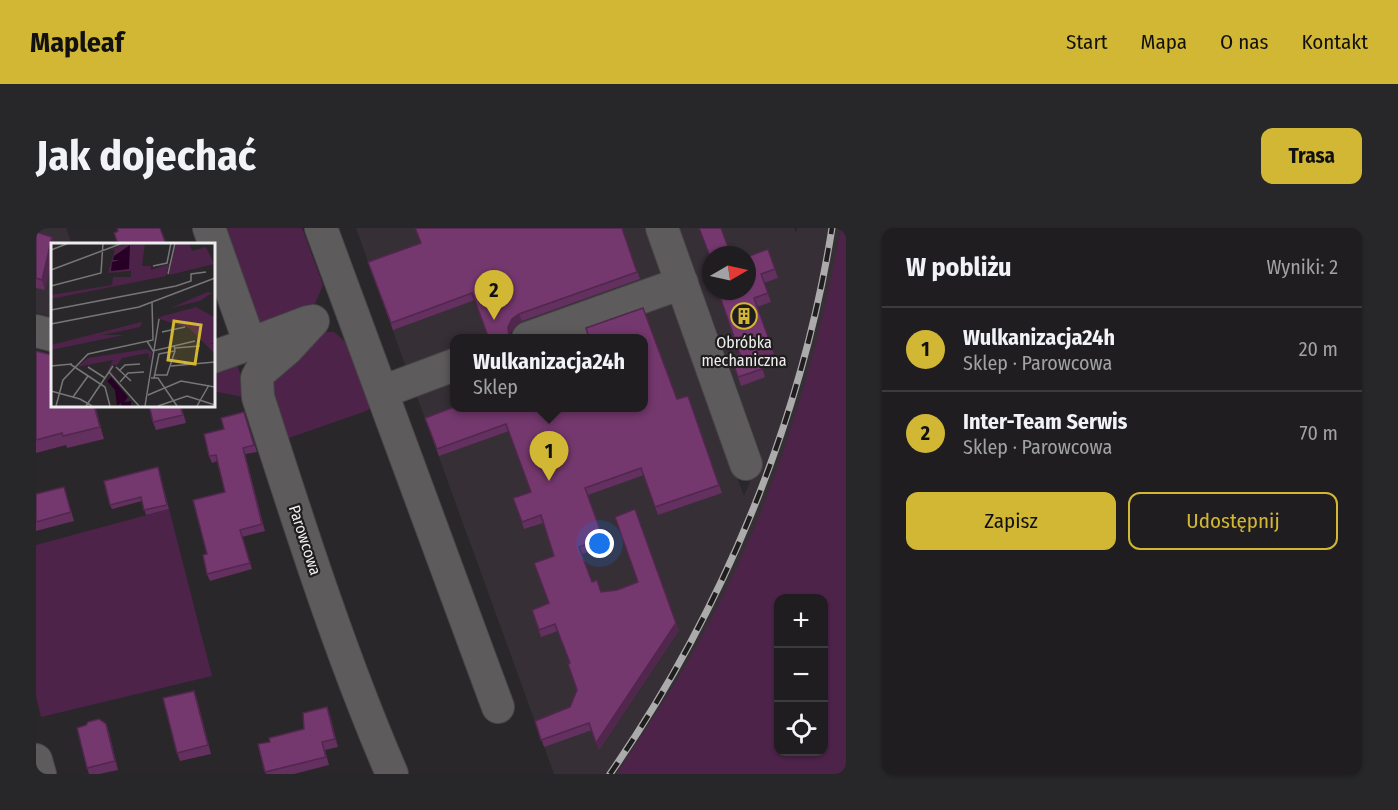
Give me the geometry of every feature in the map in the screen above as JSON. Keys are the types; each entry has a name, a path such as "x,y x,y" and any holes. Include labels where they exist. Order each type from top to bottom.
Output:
{"street":[{"path":"209,228 250,344"},
{"path":"321,228 498,706"},
{"path":"662,228 746,464"},
{"path":"542,334 682,283"},
{"name":"Parowcowa","path":"214,357 350,307"},
{"name":"Parowcowa","path":"313,321 288,348 260,372 256,378 258,397 334,628 371,727 392,774"},
{"path":"36,331 51,335"},
{"path":"382,392 450,366"},
{"path":"36,760 40,774"}],"shaded area":[{"path":"36,228 66,228 72,243 51,243 51,317 36,313"},
{"path":"223,228 302,228 323,285 315,304 257,324"},
{"path":"356,228 645,228 664,278 504,334 450,334 450,354 407,370"},
{"path":"680,228 794,228 796,233 797,228 846,228 846,341 667,774 554,774 416,394 450,381 450,412 648,412 648,334 579,334 670,297 744,496 761,455 706,300 756,300 756,246 702,246 702,290"},
{"path":"841,228 846,228 846,774 617,774 697,646 753,532 790,433 819,331"},
{"path":"324,332 334,332 347,343 371,408 286,439 265,378 298,345"},
{"path":"235,358 248,398 214,391 214,365"},
{"path":"169,509 212,676 41,717 36,696 36,545"}],"building":[{"path":"117,228 160,228 166,243 118,243 114,233 118,231"},
{"path":"415,228 622,228 637,272 519,314 512,319 508,327 509,334 487,334 472,293 391,323 368,262 421,243"},
{"path":"699,228 721,228 728,246 706,246"},
{"path":"36,232 52,237 42,280 36,278"},
{"name":"Obróbka mechaniczna","path":"768,249 775,269 761,274 768,293 756,297 756,254"},
{"name":"Obróbka mechaniczna","path":"721,300 755,300 771,345 756,351 762,369 738,377 731,357 740,354"},
{"path":"643,308 677,399 688,396 719,485 655,507 641,468 585,488 603,538 579,547 592,582 597,580 601,592 617,590 638,582 615,517 635,509 676,623 596,743 589,723 541,740 535,721 570,707 577,690 568,664 570,663 555,624 539,630 532,610 549,603 534,563 554,556 541,515 522,522 513,498 531,492 506,424 437,449 425,418 450,409 450,412 648,412 648,334 588,334 586,328"},
{"path":"36,351 51,355 51,406 94,406 100,427 36,440"},
{"path":"149,406 180,406 183,415 153,422"},
{"path":"244,412 254,445 243,448 262,524 240,530 250,563 207,574 203,555 207,554 193,500 225,492 216,455 209,456 204,434 224,429 221,418"},
{"path":"158,467 167,505 144,510 141,497 110,505 104,481"},
{"path":"64,487 71,512 36,522 36,494"},
{"path":"194,691 208,745 177,753 163,698"},
{"path":"327,707 335,739 322,742 326,757 265,772 258,744 270,742 269,738 304,729 303,713"},
{"path":"99,719 106,724 115,761 87,768 77,728"}],"railway":[{"path":"610,774 688,648 751,513 778,444 800,373 818,301 832,228"}],"place":[{"name":"Obróbka mechaniczna","path":"744,316"},
{"name":"Inter-Team Serwis","path":"494,320"},
{"name":"Wulkanizacja24h","path":"549,481"}]}
